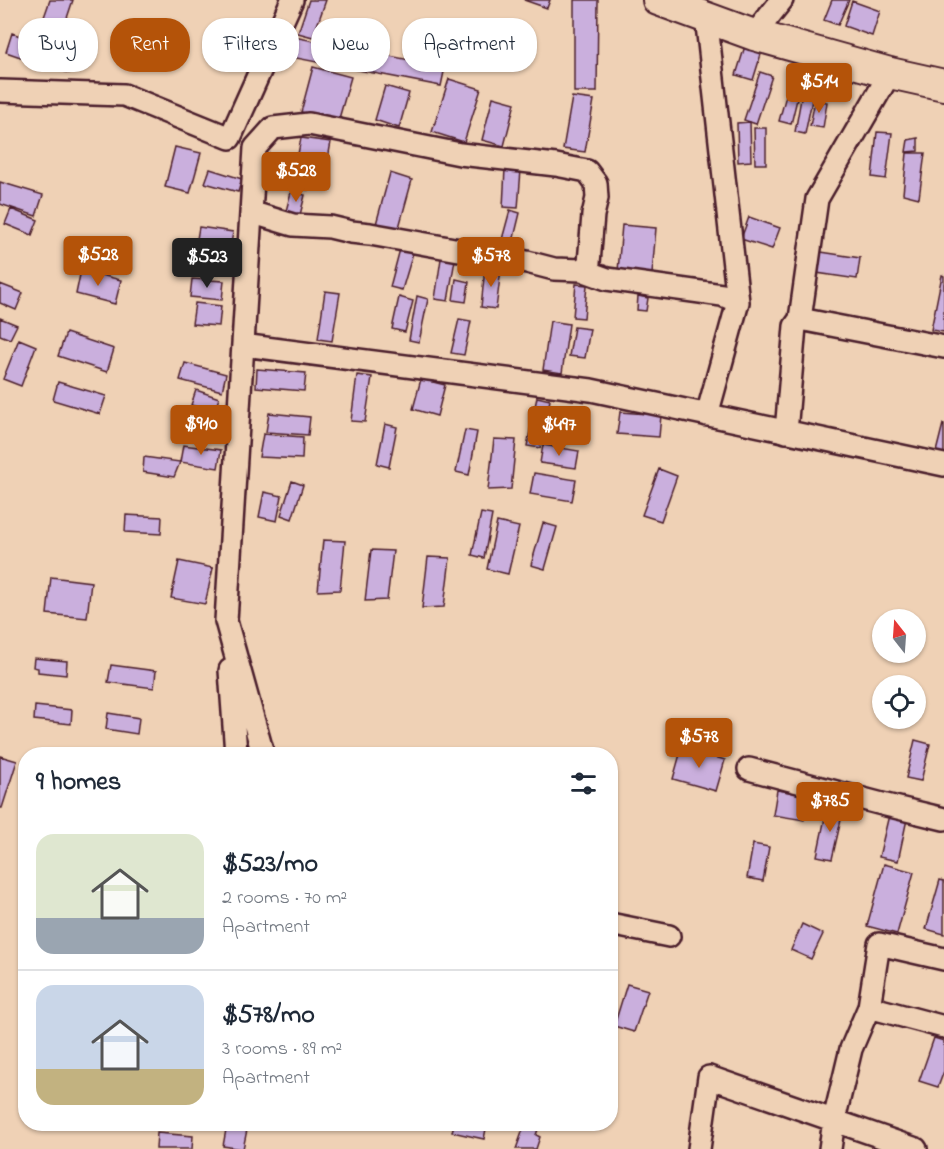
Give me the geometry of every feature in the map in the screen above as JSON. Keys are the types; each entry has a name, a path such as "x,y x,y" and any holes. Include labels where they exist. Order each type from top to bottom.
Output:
{"street":[{"path":"0,91 124,95 230,138 292,0"},
{"path":"658,0 754,35 944,85"},
{"path":"754,35 782,0"},
{"path":"706,16 738,302 707,415"},
{"path":"786,432 795,326 800,319 818,199 890,72"},
{"path":"235,747 226,621 255,148 273,128 309,124 460,154 556,165 587,171 596,183 597,198 593,215 589,263 582,270"},
{"path":"260,215 293,225 330,226 351,232 430,244 554,269 582,270 607,279 722,295 738,302"},
{"path":"800,319 944,347"},
{"path":"243,345 591,390 944,465"},
{"path":"226,621 261,747"},
{"path":"749,769 944,819"},
{"path":"618,926 669,936"},
{"path":"830,1149 834,1120 851,1049 869,1007 879,944 944,959"},
{"path":"869,1007 944,1027"},
{"path":"699,1149 709,1077 916,1149"}],"building":[{"path":"50,0 73,0 67,18 44,18"},
{"path":"309,0 326,0 320,18 311,18 311,36 299,33"},
{"path":"524,0 550,0 547,8"},
{"path":"574,0 598,0 597,92 574,92"},
{"path":"832,0 849,0 838,25 824,20"},
{"path":"852,1 880,11 872,36 844,26"},
{"path":"12,33 18,35 18,56 6,52"},
{"path":"299,38 311,40 311,61 299,59"},
{"path":"745,46 762,51 753,80 736,75"},
{"path":"390,56 402,58 402,72 444,72 441,86 369,72 390,72"},
{"path":"794,59 805,61 800,85 789,83"},
{"path":"822,64 832,66 826,93 816,91"},
{"path":"808,65 816,67 811,90 803,88"},
{"path":"312,72 332,72 351,77 338,122 301,112"},
{"path":"760,72 772,76 756,124 744,120"},
{"path":"449,79 481,89 464,142 432,132"},
{"path":"385,86 409,93 399,128 375,120"},
{"path":"788,88 799,91 791,124 779,121"},
{"path":"802,93 813,95 805,134 795,132"},
{"path":"493,97 515,103 504,146 482,140"},
{"path":"572,97 594,100 585,152 563,149"},
{"path":"815,100 827,102 823,128 810,126"},
{"path":"750,122 751,161 738,162 737,123"},
{"path":"754,128 766,128 766,164 755,164"},
{"path":"877,132 892,133 886,179 872,177"},
{"path":"301,138 331,142 326,170 296,165"},
{"path":"918,138 918,151 906,152 908,140"},
{"path":"175,147 201,153 190,193 165,187"},
{"path":"907,153 925,153 919,198 903,194"},
{"path":"210,169 242,179 238,192 205,183"},
{"path":"505,169 521,170 518,208 503,207"},
{"path":"297,172 311,174 308,190 294,188"},
{"path":"390,173 412,180 398,231 376,224"},
{"path":"0,182 43,195 36,216 0,204"},
{"path":"291,192 305,195 300,215 286,211"},
{"path":"11,209 38,220 32,235 5,224"},
{"path":"510,210 520,213 511,250 500,247"},
{"path":"749,217 780,228 772,249 741,239"},
{"path":"622,225 656,228 652,274 618,271"},
{"path":"199,227 233,232 230,250 196,245"},
{"path":"400,249 413,253 402,290 390,287"},
{"path":"442,252 456,254 448,301 435,299"},
{"path":"821,252 860,258 857,279 817,273"},
{"path":"485,268 501,269 496,309 481,307"},
{"path":"81,270 121,280 115,304 76,294"},
{"path":"942,275 944,276 944,332 931,330"},
{"path":"192,279 224,281 222,300 190,297"},
{"path":"456,279 469,282 466,302 453,300"},
{"path":"0,284 23,293 16,310 0,303"},
{"path":"576,284 587,285 584,318 573,317"},
{"path":"325,291 340,293 332,341 318,339"},
{"path":"417,296 428,299 419,342 409,340"},
{"path":"638,296 648,298 646,311 637,310"},
{"path":"399,297 413,301 405,332 392,329"},
{"path":"195,303 221,306 219,326 192,324"},
{"path":"0,318 17,325 10,339 0,335"},
{"path":"459,319 471,321 464,355 451,353"},
{"path":"550,321 569,324 562,373 543,370"},
{"path":"574,327 590,329 585,358 569,356"},
{"path":"66,333 114,349 107,372 58,356"},
{"path":"19,339 36,346 21,386 3,379"},
{"path":"185,363 226,374 222,391 180,380"},
{"path":"257,369 306,373 304,391 256,387"},
{"path":"357,375 372,377 365,422 351,421"},
{"path":"421,379 445,385 437,416 413,409"},
{"path":"58,382 106,396 100,414 53,400"},
{"path":"196,390 219,398 214,413 191,405"},
{"path":"537,397 550,400 540,448 527,446"},
{"path":"620,412 661,415 659,437 617,434"},
{"path":"269,413 310,417 308,435 266,432"},
{"path":"385,424 397,427 389,467 377,464"},
{"path":"944,424 944,458 935,456"},
{"path":"465,430 477,432 469,475 456,472"},
{"path":"263,434 303,437 302,459 259,457"},
{"path":"494,439 516,440 511,489 488,490"},
{"path":"183,445 221,450 218,468 180,462"},
{"path":"543,445 579,451 576,468 540,463"},
{"path":"144,457 180,462 174,477 143,472"},
{"path":"659,469 677,476 661,521 642,515"},
{"path":"534,473 576,480 572,501 530,494"},
{"path":"292,481 303,485 292,519 281,515"},
{"path":"264,492 282,496 277,521 259,517"},
{"path":"481,513 492,515 484,558 472,555"},
{"path":"126,515 162,517 161,534 125,532"},
{"path":"497,522 519,527 508,574 487,569"},
{"path":"543,523 557,527 545,569 531,565"},
{"path":"323,540 345,541 340,590 318,591"},
{"path":"371,550 393,551 387,600 365,601"},
{"path":"428,557 450,558 444,607 422,608"},
{"path":"179,561 213,568 205,604 171,598"},
{"path":"51,577 91,582 87,618 47,614"},
{"path":"34,658 67,661 66,675 38,672 38,668 33,667"},
{"path":"111,665 156,671 154,688 108,682"},
{"path":"35,706 72,710 71,724 34,720"},
{"path":"108,713 139,718 137,734 106,729"},
{"path":"915,740 930,744 921,781 906,778"},
{"path":"682,747 725,760 716,791 673,779"},
{"path":"0,756 17,761 2,808 0,808"},
{"path":"777,790 808,795 804,820 773,815"},
{"path":"827,808 843,811 832,859 817,856"},
{"path":"889,815 907,819 898,861 879,857"},
{"path":"753,844 769,847 763,881 747,878"},
{"path":"884,864 914,872 897,934 867,926"},
{"path":"940,880 944,881 944,934 926,929"},
{"path":"802,924 823,934 811,959 791,950"},
{"path":"627,984 648,990 634,1032 618,1027 618,1013"},
{"path":"934,1038 944,1041 944,1071 938,1087 919,1081"},
{"path":"226,1131 247,1131 243,1149 223,1146"},
{"path":"452,1131 486,1131 484,1139"},
{"path":"522,1131 537,1131 536,1135 540,1137 536,1149 516,1149"},
{"path":"157,1133 193,1136 192,1149 156,1149"}]}
